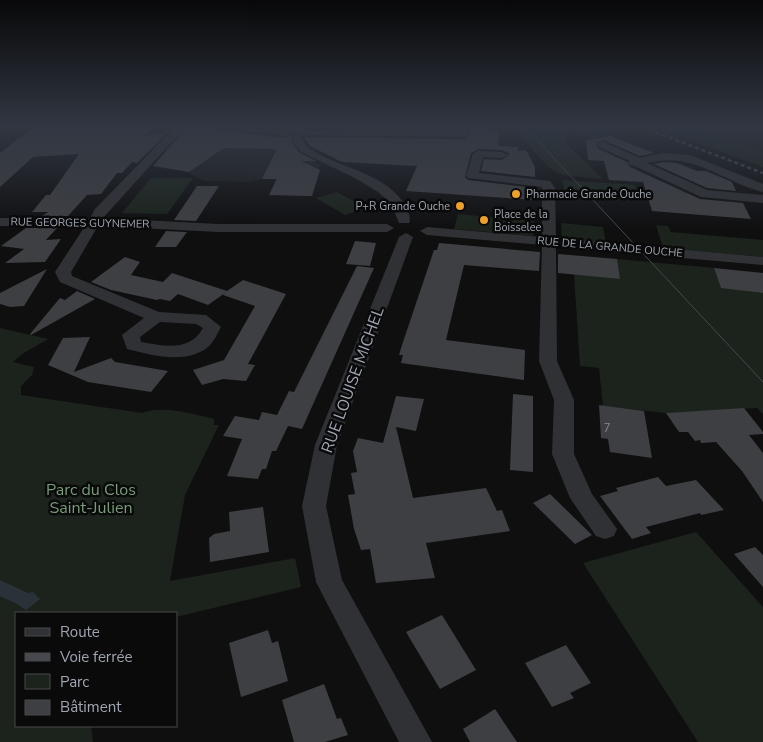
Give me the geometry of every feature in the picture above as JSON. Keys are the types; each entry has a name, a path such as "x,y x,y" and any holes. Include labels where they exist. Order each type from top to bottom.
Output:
{"street":[{"path":"149,160 100,212 63,272 65,279 156,317"},
{"path":"325,160 363,178 393,197 402,212 406,229"},
{"path":"476,160 472,176 546,184 549,188 548,361 564,400 562,454 582,498 605,529"},
{"path":"636,160 705,194 763,199"},
{"path":"614,162 638,162 648,160"},
{"path":"693,160 763,188"},
{"name":"RUE GEORGES GUYNEMER","path":"0,222 94,222 207,227 269,226 406,229"},
{"name":"RUE DE LA GRANDE OUCHE","path":"406,229 763,261"},
{"name":"RUE LOUISE MICHEL","path":"406,229 326,445 314,506 329,582 416,742"}],"shaded area":[{"path":"188,160 311,160 322,165 316,170 312,196 269,195 276,179 262,179 251,182 204,181 185,171"},
{"path":"743,160 763,160 763,167"},
{"path":"0,580 28,593 33,592 40,599 26,610 0,596"}],"green space":[{"path":"542,160 583,160 603,179 562,175 548,167"},
{"path":"743,160 763,160 763,167"},
{"path":"151,178 193,178 167,214 122,213"},
{"path":"563,180 635,185 637,195 564,189"},
{"path":"337,192 366,208 345,215 316,198"},
{"path":"458,214 534,221 533,236 454,229"},
{"path":"561,223 603,227 606,243 562,239"},
{"path":"656,225 668,226 671,232 763,240 763,257 663,248"},
{"path":"617,259 714,268 721,287 763,293 763,414 757,408 666,413 603,406 599,368 580,366 574,274 620,279"},
{"name":"Parc du Clos Saint-Julien","path":"0,328 48,339 22,354 13,362 34,367 32,375 21,386 21,395 142,413 159,410 178,411 214,419 214,425 219,425 185,495 170,581 295,558 301,587 178,617 178,612 15,612 15,727 91,727 93,742 0,742"},
{"path":"696,532 763,607 763,742 698,742 583,563"}],"building":[{"path":"0,160 30,160 0,187"},
{"path":"75,160 140,160 137,163 132,162 122,173 117,173 101,194 87,195 68,216 42,216 48,212 32,212 46,195 50,195"},
{"path":"159,160 207,160 189,172 153,166"},
{"path":"272,160 313,160 316,161 301,161 320,170 312,196 269,195 277,179 262,179"},
{"path":"337,160 469,160 465,177 468,180 534,188 534,200 406,191 417,166 342,162"},
{"path":"484,160 531,160 535,167 535,177 481,171"},
{"path":"588,160 622,160 627,162 630,167 700,199 743,203 751,219 652,211 643,182 609,180 604,161"},
{"path":"664,162 677,163 697,171 706,171 732,182 736,191 707,188 654,164"},
{"path":"197,186 219,186 196,221 174,220"},
{"path":"26,228 57,228 46,240 61,239 45,262 5,263 24,249 1,246"},
{"path":"166,231 187,232 176,247 155,247"},
{"path":"355,241 376,243 370,266 346,264"},
{"path":"439,243 540,252 539,271 464,265 446,340 525,350 524,380 401,363 403,355 399,355 402,345 434,250 437,250"},
{"path":"558,254 617,259 620,279 558,273"},
{"path":"125,257 140,262 131,275 163,282 172,273 227,291 243,280 286,294 248,364 255,365 246,381 223,379 202,385 193,370 224,360 255,306 223,295 225,293 208,305 178,294 170,301 157,300 111,290 91,282"},
{"path":"357,266 374,268 302,429 288,426 276,451 272,451 266,469 262,469 258,479 227,476 242,439 223,436 235,416 259,420 262,412 277,415 289,391 294,392"},
{"path":"714,268 763,273 763,293 721,288"},
{"path":"47,269 24,306 10,307 0,304 0,293"},
{"path":"77,291 95,299 30,334 60,298 65,300"},
{"path":"90,337 74,372 111,358 115,362 168,371 151,392 88,382 48,365 63,338"},
{"path":"513,394 533,396 533,472 510,470"},
{"path":"396,396 424,399 416,431 396,427 413,498 486,488 497,511 502,510 510,531 426,543 435,578 376,583 370,549 361,550 354,529 348,495 355,494 351,473 357,472 353,451 358,438 383,443"},
{"path":"599,405 644,411 652,458 610,452 608,439 601,438"},
{"path":"744,408 763,432 763,434 749,435 763,453 763,502 742,471 716,442 701,443 700,440 695,441 688,432 679,432 666,413"},
{"path":"658,477 666,486 696,480 724,510 701,515 700,513 646,527 651,533 632,539 600,496 618,491 616,488"},
{"path":"550,494 592,535 575,544 533,503"},
{"path":"263,507 269,552 210,562 209,538 214,534 230,531 229,512"},
{"path":"755,547 763,555 763,587 734,554"},
{"path":"442,615 476,670 440,689 406,632"},
{"path":"268,630 272,643 278,641 288,681 241,697 229,643"},
{"path":"566,645 591,683 570,693 574,698 552,707 525,663"},
{"path":"324,684 337,719 341,718 348,735 325,742 294,742 282,700"},
{"path":"495,709 517,742 470,742 463,729"}],"tram line":[{"path":"555,160 763,382"}],"railway":[{"path":"728,160 763,173"}],"place":[{"name":"Pharmacie Grande Ouche","path":"516,194"},
{"name":"P+R Grande Ouche","path":"460,206"},
{"name":"Place de la Boisselee","path":"484,220"}]}
